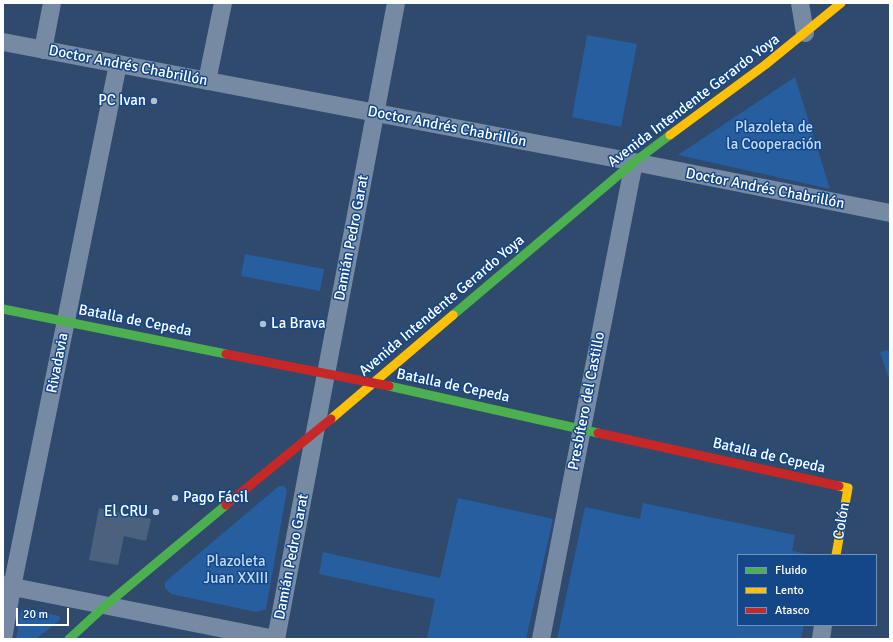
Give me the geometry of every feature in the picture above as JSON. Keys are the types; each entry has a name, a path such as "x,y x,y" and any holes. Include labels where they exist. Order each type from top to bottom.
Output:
{"main road":[{"name":"Avenida Intendente Gerardo Yoya","path":"69,639 106,605 316,431 634,162 765,65 841,3"},
{"name":"Batalla de Cepeda","path":"3,309 326,373 582,428 848,488"},
{"name":"Colón","path":"836,554 848,488"}],"street":[{"path":"43,50 52,3"},
{"path":"207,81 223,3"},
{"name":"Damián Pedro Garat","path":"276,639 396,3"},
{"path":"800,3 805,33"},
{"name":"Doctor Andrés Chabrillón","path":"3,42 634,162 890,213"},
{"name":"Rivadavia","path":"3,639 8,586 66,322 118,64"},
{"name":"Presbítero del Castillo","path":"541,639 634,162"},
{"path":"8,586 276,639"},
{"path":"821,639 823,626"}],"green space":[{"path":"587,35 637,44 621,127 572,117"},
{"name":"Plazoleta de la Cooperación","path":"795,77 830,189 678,155"},
{"path":"245,254 324,269 320,291 241,276"},
{"path":"890,350 890,382 880,352"},
{"name":"Plazoleta Juan XXIII","path":"279,486 284,486 287,490 266,609 256,612 171,594 165,588 165,582"},
{"path":"458,498 553,519 526,639 427,639 435,599 319,574 323,552 440,578"},
{"path":"643,503 795,535 792,551 807,554 737,554 737,626 804,626 801,639 557,639 585,507 640,519"},
{"path":"26,608 59,616 60,620 36,639 16,639 20,612"}],"building":[{"path":"99,508 151,519 146,541 124,536 118,565 89,560"}],"traffic: fast":[{"path":"453,315 634,162 670,135"},
{"path":"3,309 226,354"},
{"path":"389,386 598,433"},
{"path":"69,639 106,605 226,505"}],"traffic: slow":[{"path":"670,135 765,65 841,3"},
{"path":"331,419 453,315"},
{"path":"836,554 848,488 839,486"}],"traffic: jam":[{"path":"226,354 389,386"},
{"path":"226,505 331,419"},
{"path":"598,433 839,486"}],"place":[{"name":"PC Ivan","path":"154,101"},
{"name":"La Brava","path":"263,324"},
{"name":"Pago Fácil","path":"175,498"},
{"name":"El CRU","path":"156,512"}]}
